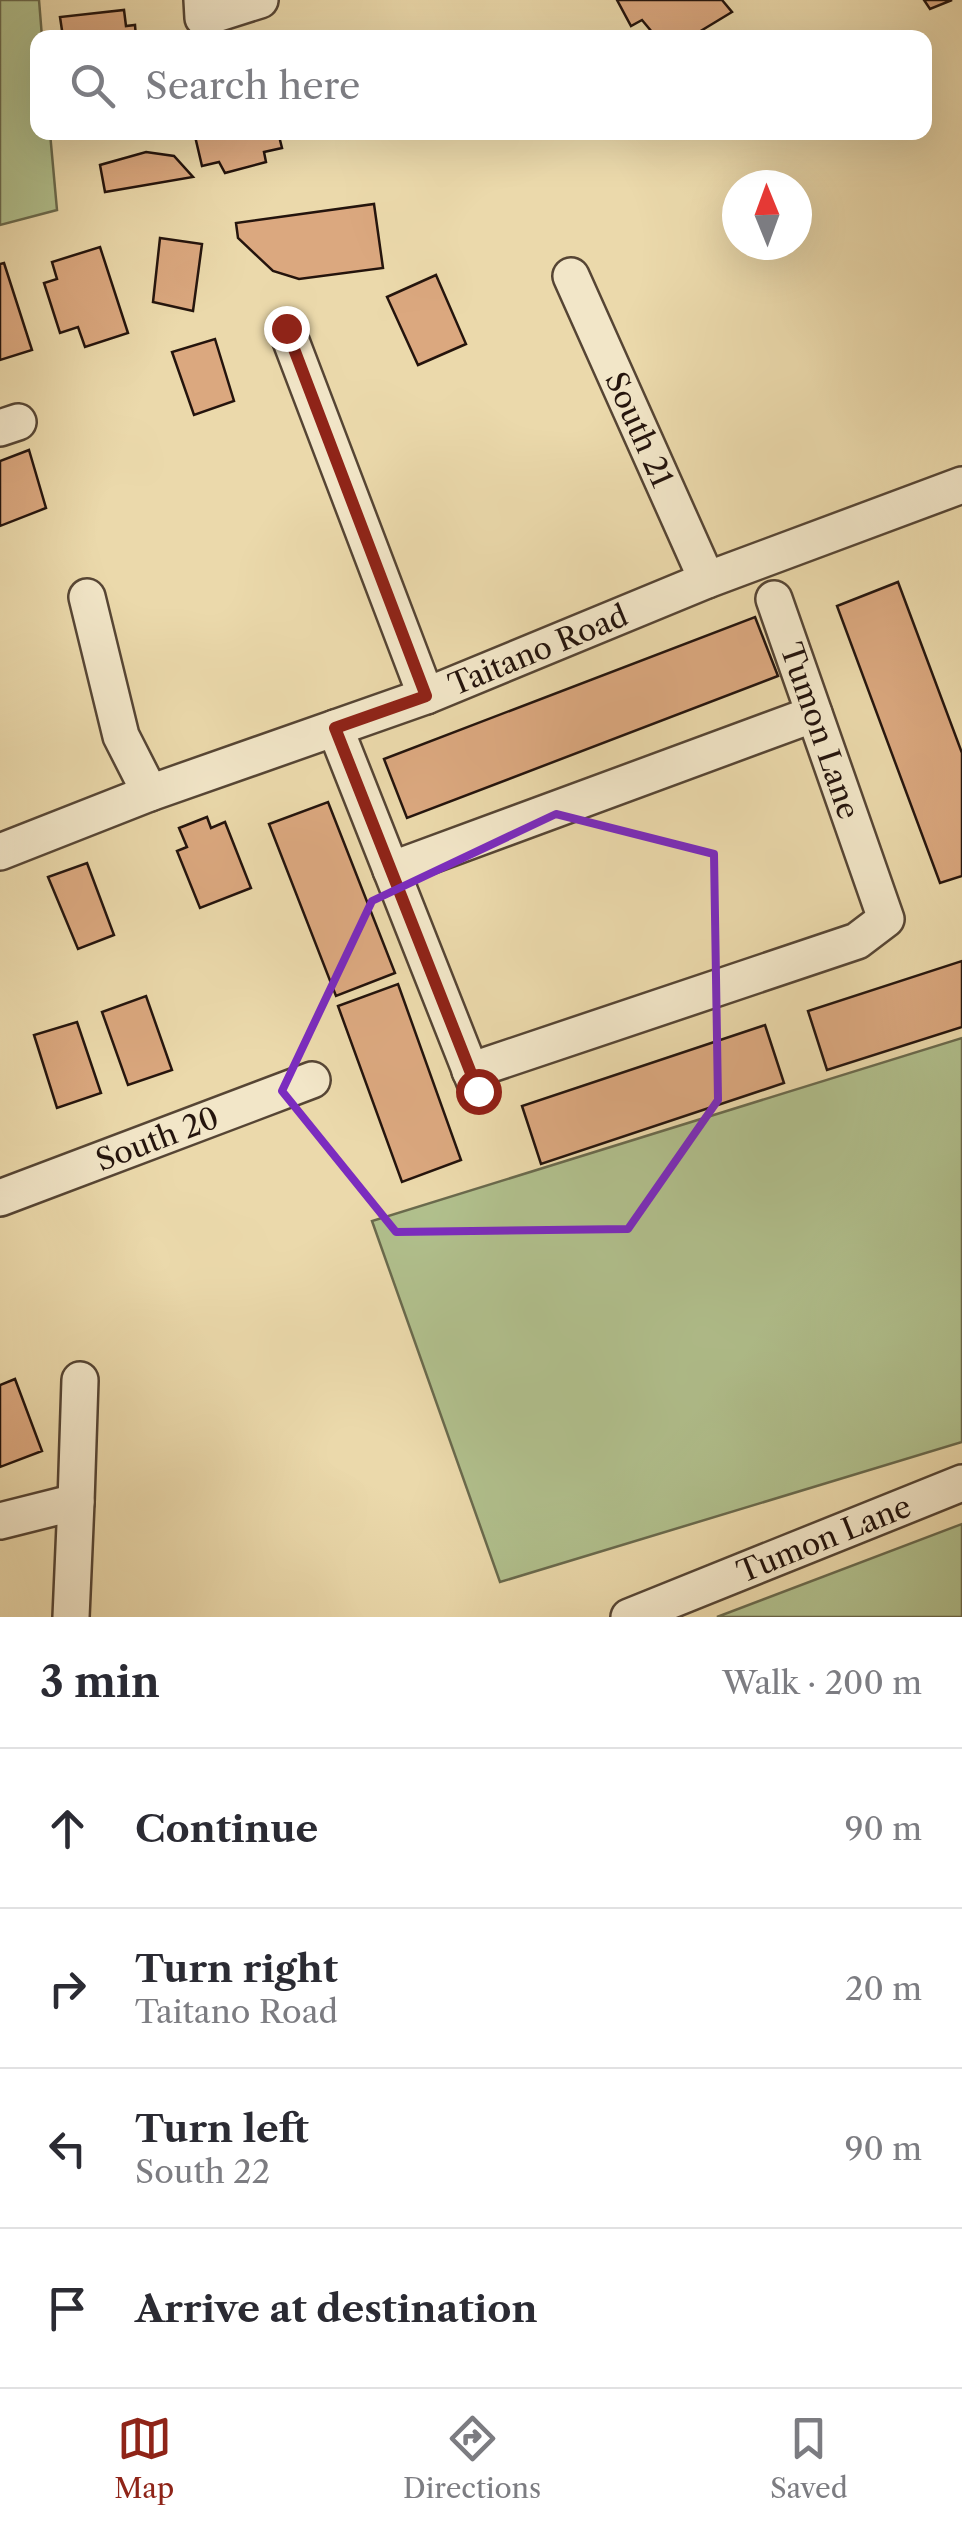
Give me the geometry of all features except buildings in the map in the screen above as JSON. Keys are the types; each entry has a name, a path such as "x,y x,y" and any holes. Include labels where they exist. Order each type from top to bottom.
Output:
{"street":[{"path":"202,0 203,18 260,0"},
{"name":"South 21","path":"571,276 707,580"},
{"path":"286,328 426,696"},
{"name":"Taitano Road","path":"0,852 150,793 426,696 707,580 962,484"},
{"path":"88,598 121,736 150,793"},
{"name":"Tumon Lane","path":"391,870 474,1081 857,941 886,919 774,600"},
{"path":"335,728 391,870 814,714"},
{"name":"South 20","path":"0,1198 312,1080"},
{"path":"71,1617 80,1380"},
{"name":"Tumon Lane","path":"629,1617 962,1483"},
{"path":"0,1522 76,1502"}],"highlighted area":[{"path":"556,814 714,854 718,1100 628,1229 396,1232 282,1091 372,901"}],"green space":[{"path":"0,0 39,0 41,30 30,30 30,140 51,140 57,210 0,225"},
{"path":"962,1038 962,1442 500,1582 372,1221"},
{"path":"962,1524 962,1617 717,1617"}],"route":[{"path":"286,328 426,696 335,728 478,1091"}]}
